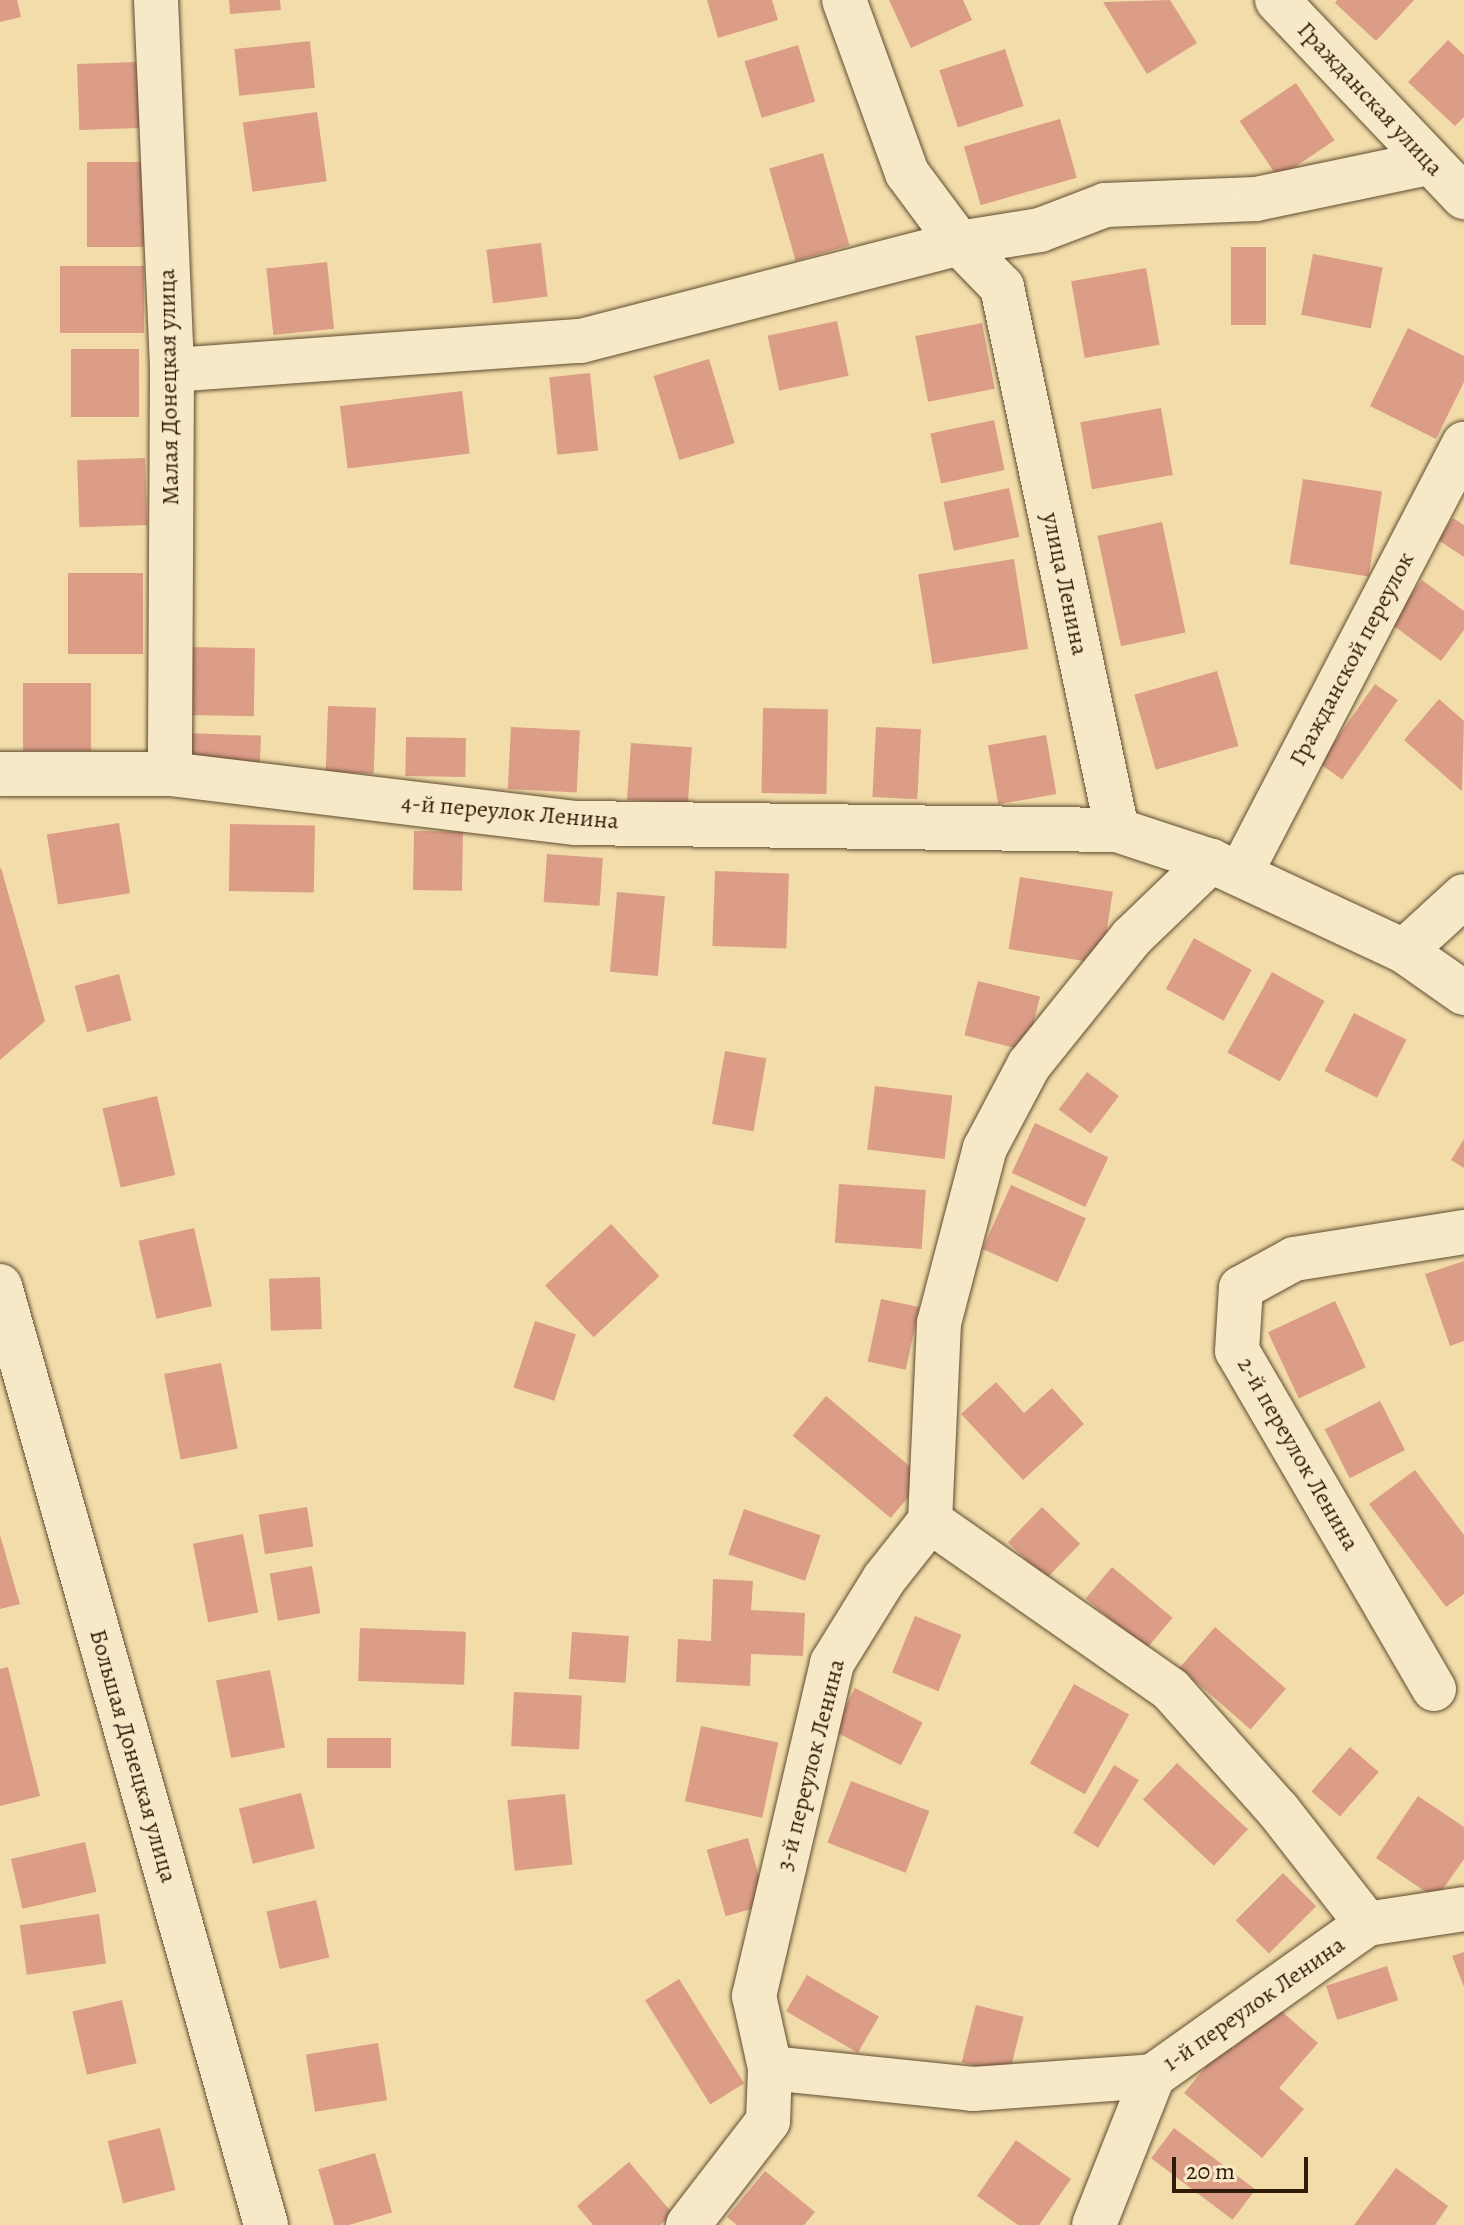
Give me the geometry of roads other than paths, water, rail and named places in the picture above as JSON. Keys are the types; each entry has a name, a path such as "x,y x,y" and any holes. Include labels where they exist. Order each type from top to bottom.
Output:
{"street":[{"name":"Малая Донецкая улица","path":"156,0 172,370 170,774"},
{"name":"улица Ленина","path":"844,0 907,173 959,243 1002,287 1117,830"},
{"name":"Гражданская улица","path":"1277,0 1428,163 1464,197"},
{"path":"172,370 581,341 959,243 1040,230 1105,205 1256,199 1428,163"},
{"name":"Гражданской переулок","path":"1226,868 1464,444"},
{"name":"4-й переулок Ленина","path":"0,774 170,774 576,823 1117,830"},
{"path":"1117,830 1226,868 1404,951 1464,993"},
{"path":"1226,868 1132,937 1029,1065 985,1148 939,1323 930,1521 1171,1690 1278,1810 1367,1924"},
{"path":"1404,951 1464,896"},
{"name":"2-й переулок Ленина","path":"1434,1689 1237,1351 1241,1288 1294,1259 1464,1232"},
{"name":"Большая Донецкая улица","path":"0,1286 266,2225"},
{"name":"3-й переулок Ленина","path":"688,2225 768,2121 770,2068 754,1996 832,1663 884,1579 930,1521"},
{"name":"1-й переулок Ленина","path":"1094,2225 1153,2076 1367,1924 1464,1909"},
{"path":"770,2068 973,2089 1153,2076"}]}
